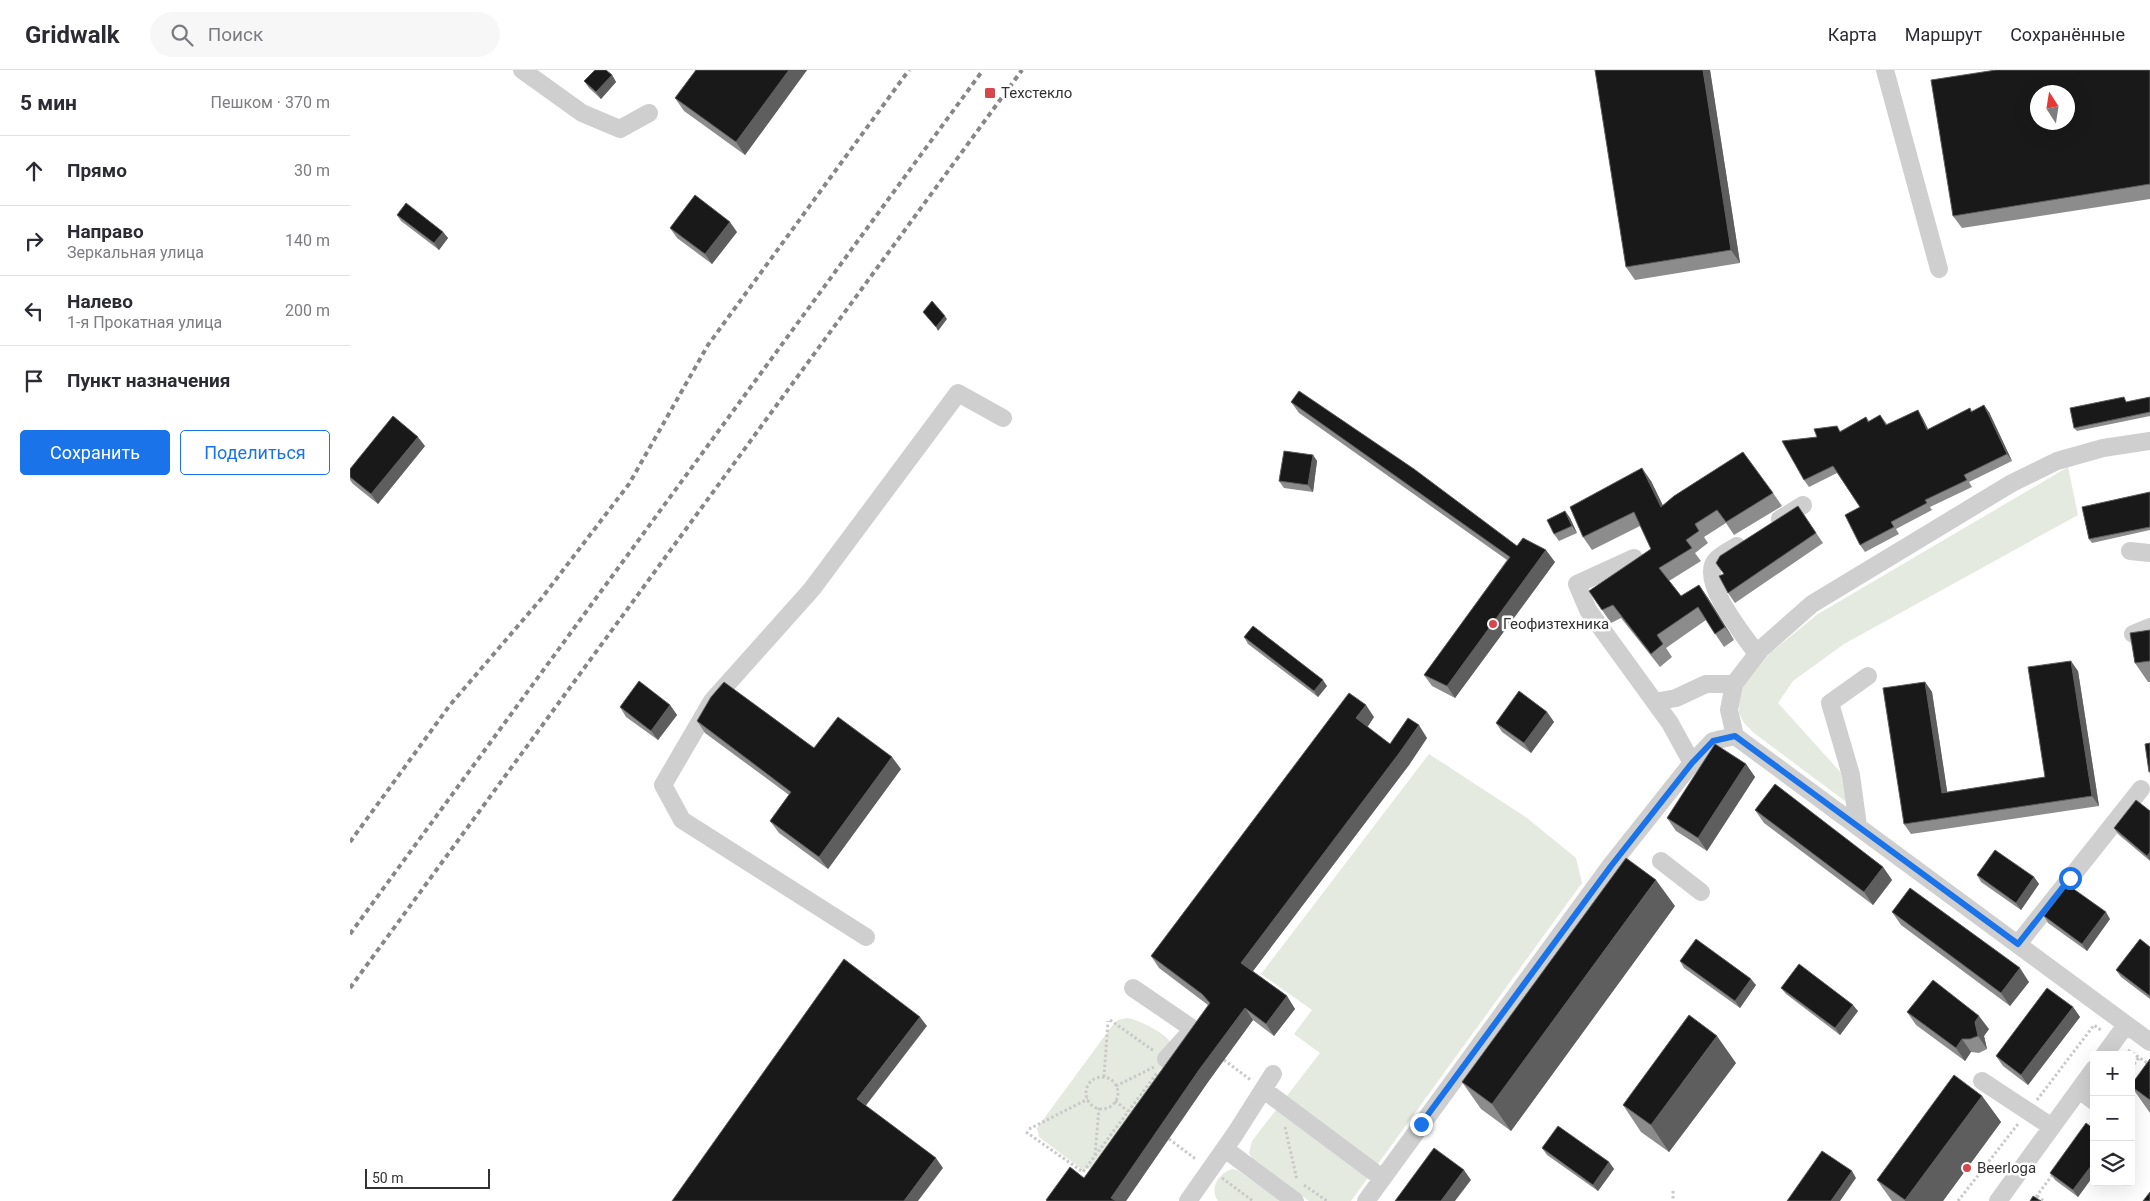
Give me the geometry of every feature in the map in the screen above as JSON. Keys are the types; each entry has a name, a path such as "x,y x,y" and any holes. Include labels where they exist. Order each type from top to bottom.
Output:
{"street":[{"path":"522,70 582,113 620,129 649,113"},
{"path":"1885,70 1939,269"},
{"path":"866,937 682,820 663,784 712,701 812,589 958,392 1002,418"},
{"path":"2150,441 2103,448 2057,461 2012,483 1812,604 1757,654 1734,684 1729,710 1735,736 2150,1042"},
{"path":"1757,654 1731,618 1716,591 1712,576 1713,564 1722,555 1803,505"},
{"path":"2130,551 2150,553"},
{"path":"1634,558 1577,584 1588,610 1670,723 1692,763"},
{"path":"2133,634 2150,627"},
{"path":"1858,826 1851,775 1830,703 1868,676"},
{"path":"1655,702 1676,698 1706,684 1734,684"},
{"path":"1366,1201 1611,866 1692,763 1713,741 1735,736"},
{"path":"2018,944 2141,788"},
{"path":"1661,862 1701,892"},
{"path":"1133,988 1193,1028 1165,1061"},
{"path":"2107,1051 2126,1025"},
{"path":"1192,1200 1224,1148 1274,1074"},
{"path":"1998,1201 2090,1075"},
{"path":"1982,1081 2052,1127"},
{"path":"1264,1090 1382,1178"},
{"path":"2079,1090 2090,1098"},
{"path":"1224,1148 1295,1201"}],"path":[{"path":"1104,1077 1109,1021 1165,1061"},
{"path":"1958,1201 2094,1025 2150,1065"},
{"path":"2135,1062 2139,1057"},
{"path":"1224,1060 1264,1090"},
{"path":"1116,1086 1165,1061"},
{"path":"1088,1099 1028,1130 1083,1172 1165,1061"},
{"path":"1104,1077 1112,1080 1116,1086 1118,1092 1115,1101 1107,1107 1099,1108 1091,1104 1086,1094 1089,1083 1094,1079 1104,1077"},
{"path":"1115,1101 1128,1111"},
{"path":"1279,1102 1297,1180"},
{"path":"1095,1155 1099,1108"},
{"path":"2082,1134 2090,1124"},
{"path":"2033,1201 2054,1173"},
{"path":"1673,1191 1674,1201"},
{"path":"2037,1196 2044,1201"}],"shaded area":[{"path":"2068,467 2078,515 1844,644 1793,681 1778,703 1844,776 1861,813 1754,733 1744,723 1739,713 1740,690 1770,653 1818,614"},
{"path":"1429,754 1527,818 1576,858 1582,883 1351,1201 1309,1201 1253,1160 1249,1153 1252,1141 1320,1053 1294,1034 1312,1010 1261,974"},
{"path":"1127,1018 1146,1024 1160,1033 1170,1042 1172,1047 1171,1053 1169,1059 1091,1168 1083,1170 1039,1137 1037,1128 1112,1026 1118,1020"},
{"path":"1232,1169 1237,1170 1281,1201 1218,1201 1214,1191 1216,1182 1223,1174"}],"building":[{"path":"595,70 606,70 612,75 596,92 584,81"},
{"path":"696,70 789,70 736,142 675,98"},
{"path":"1595,70 1703,70 1731,250 1626,267"},
{"path":"1996,70 2150,70 2150,184 1953,216 1931,80"},
{"path":"695,195 730,222 705,254 670,228"},
{"path":"406,203 443,232 434,243 397,215"},
{"path":"932,301 945,316 936,327 923,312"},
{"path":"1299,391 1414,469 1517,546 1523,538 1546,550 1447,686 1424,675 1510,557 1291,402"},
{"path":"2124,397 2126,402 2150,397 2150,412 2074,428 2070,408"},
{"path":"1984,405 2007,454 1964,475 1967,480 1925,500 1927,503 1891,522 1894,527 1860,545 1845,515 1860,507 1833,466 1804,480 1782,441 1817,437 1814,429 1837,426 1840,432 1866,417 1868,422 1880,415 1886,425 1918,410 1927,430 1970,408 1971,412"},
{"path":"393,416 418,437 371,494 350,477 350,469"},
{"path":"1284,451 1313,455 1308,485 1279,481"},
{"path":"1743,452 1773,493 1726,522 1717,510 1695,524 1699,531 1686,540 1692,548 1659,568 1681,596 1699,585 1725,627 1715,634 1698,607 1657,635 1663,644 1651,654 1613,605 1602,610 1589,591 1651,549 1634,512 1583,537 1570,507 1642,468 1661,507 1674,496"},
{"path":"2150,492 2150,527 2089,539 2082,507"},
{"path":"1798,506 1816,533 1728,593 1719,576 1724,574 1716,563 1720,556"},
{"path":"1565,511 1572,526 1554,534 1547,520"},
{"path":"1253,626 1323,680 1314,691 1244,637"},
{"path":"2150,630 2150,661 2135,663 2130,633"},
{"path":"2071,661 2092,796 1904,824 1883,688 1925,682 1942,793 2045,777 2028,667"},
{"path":"639,681 670,705 651,731 620,707"},
{"path":"724,682 814,748 838,717 892,757 819,857 770,821 791,792 697,721 711,697"},
{"path":"1519,691 1547,712 1524,743 1496,723"},
{"path":"1349,693 1366,705 1356,718 1390,744 1408,718 1419,725 1241,963 1287,996 1266,1024 1245,1008 1199,1070 1111,1198 1116,1201 1047,1201 1070,1167 1084,1178 1210,1003 1202,994 1151,956"},
{"path":"2150,743 2150,772 2149,772 2145,744"},
{"path":"1715,744 1746,764 1698,838 1667,818"},
{"path":"1775,784 1883,867 1864,892 1755,810"},
{"path":"2136,800 2150,811 2150,852 2147,856 2114,828"},
{"path":"1995,850 2034,877 2016,903 1977,875"},
{"path":"1626,858 1656,880 1492,1104 1462,1082"},
{"path":"2068,885 2106,912 2082,944 2044,916"},
{"path":"1910,888 2020,968 2001,993 1892,912"},
{"path":"1696,939 1751,979 1735,1001 1680,961"},
{"path":"2140,939 2150,947 2150,996 2116,970"},
{"path":"844,959 920,1017 857,1099 936,1158 904,1201 672,1201"},
{"path":"1799,964 1853,1005 1835,1028 1781,988"},
{"path":"1933,980 1979,1016 1975,1022 1978,1036 1962,1039 1956,1048 1907,1012"},
{"path":"2047,988 2073,1007 2021,1075 1996,1056"},
{"path":"1689,1015 1717,1036 1651,1125 1623,1105"},
{"path":"2150,1059 2150,1100 2135,1089 2135,1080"},
{"path":"1954,1075 1982,1096 1905,1200 1877,1180"},
{"path":"2086,1123 2090,1126 2090,1167 2073,1190 2050,1173"},
{"path":"1558,1126 1609,1162 1593,1185 1542,1148"},
{"path":"1434,1148 1464,1170 1441,1201 1395,1201"},
{"path":"1822,1151 1852,1171 1831,1201 1787,1201"},
{"path":"2150,1192 2150,1201 2143,1201"},
{"path":"2033,1196 2041,1201 2030,1201"}],"railway":[{"path":"350,842 450,705 541,599 629,484 708,345 909,70"},
{"path":"350,934 983,70"},
{"path":"350,988 1022,70"}],"place":[{"name":"Техстекло","path":"990,93"},
{"name":"Геофизтехника","path":"1493,624"},
{"name":"Beerloga","path":"1967,1168"}],"route":[{"path":"1421,1124 1611,866 1692,763 1713,741 1735,736 2018,944 2070,878"}]}
